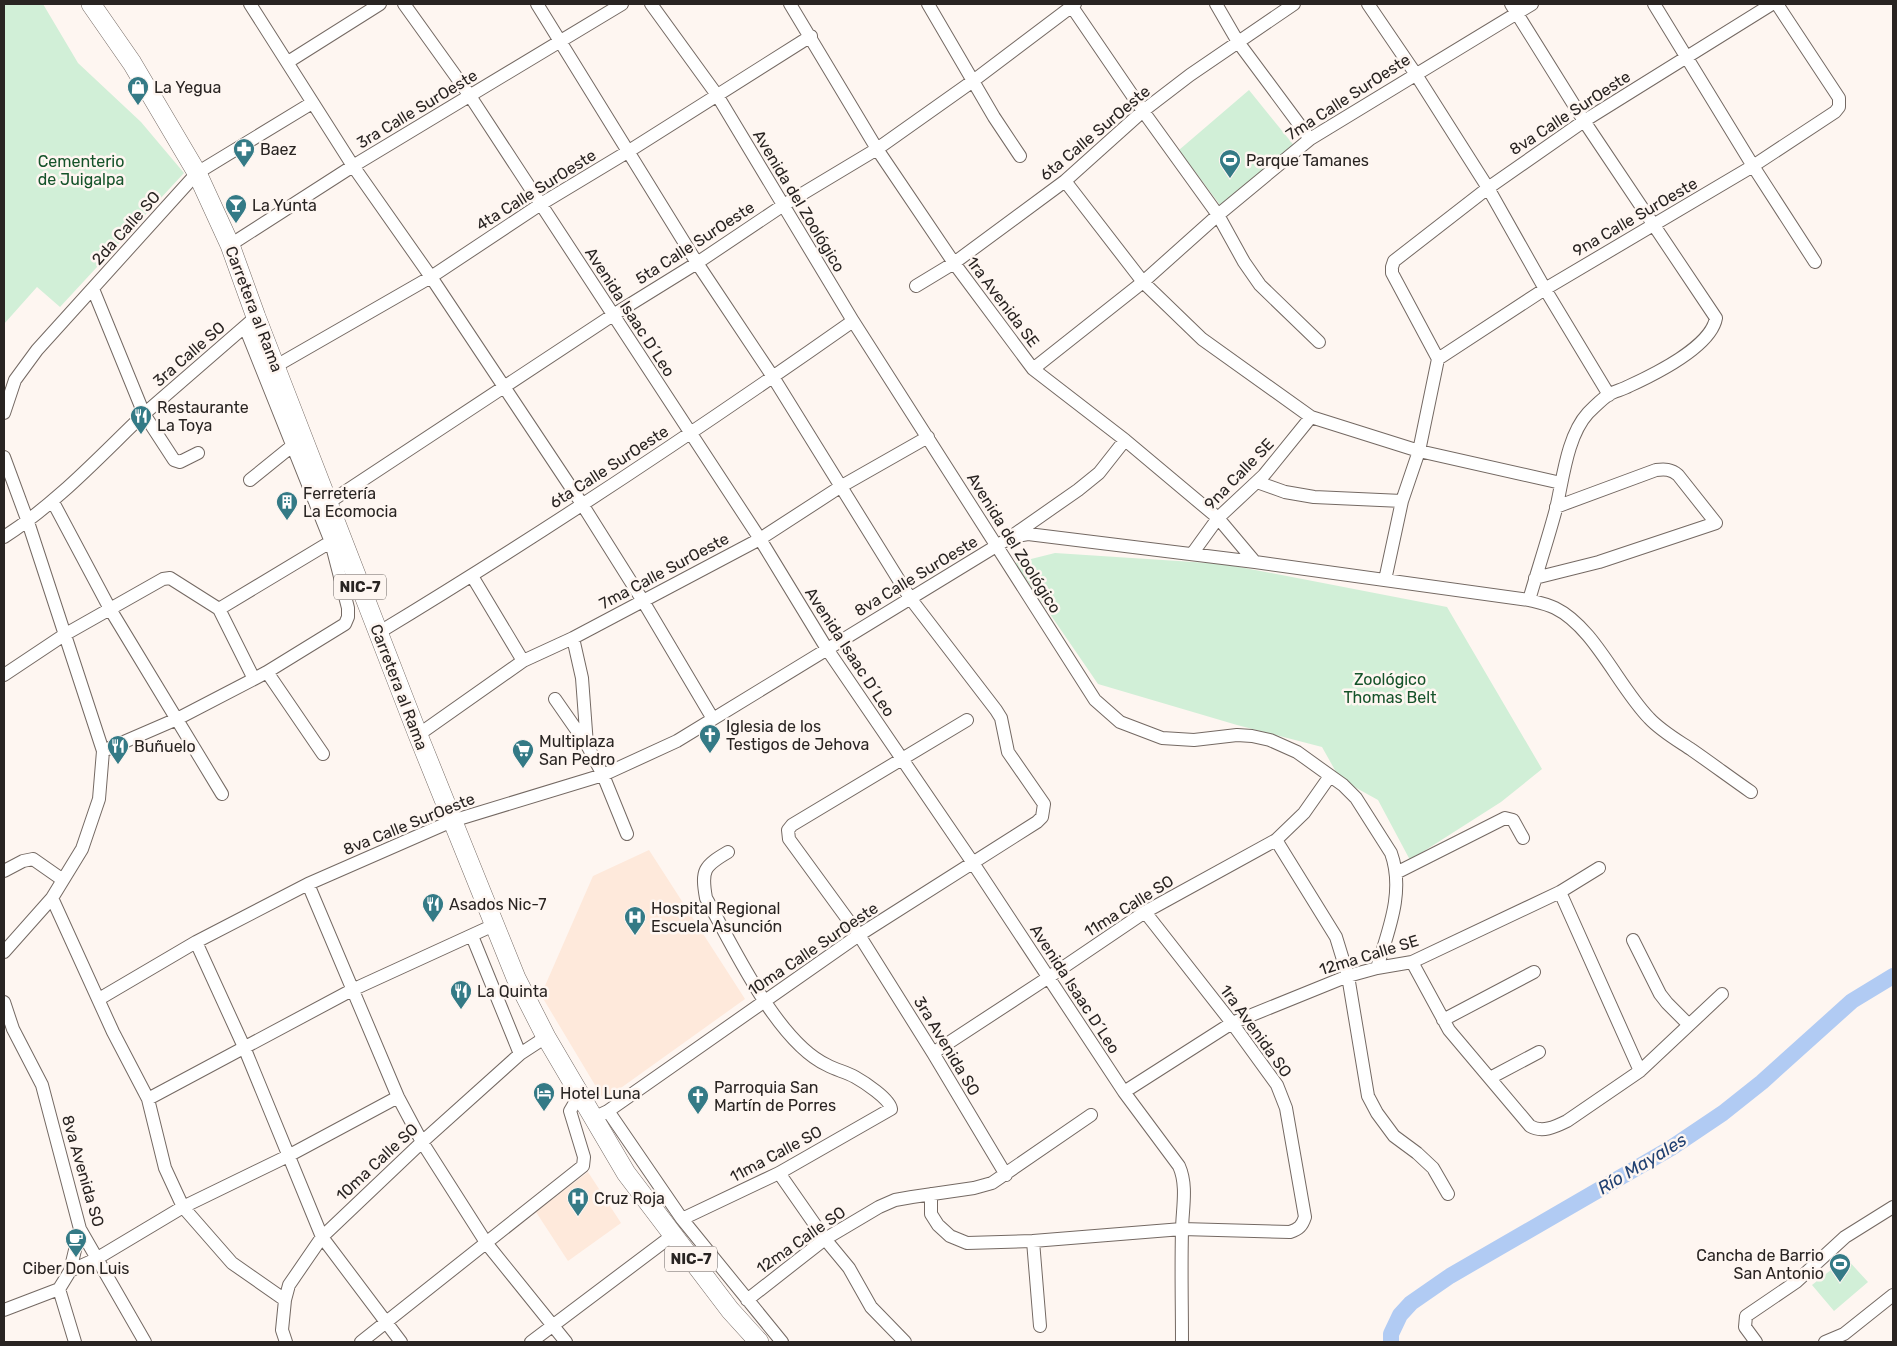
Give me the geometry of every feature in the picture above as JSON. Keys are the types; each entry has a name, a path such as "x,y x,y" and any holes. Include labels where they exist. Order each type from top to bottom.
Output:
{"highway":[{"name":"Carretera al Rama","path":"92,4 132,63 197,173 230,245 250,322 276,366 298,442 328,503 336,539 378,632 516,978 546,1038 580,1094 600,1114 626,1173 678,1227 751,1340"}],"street":[{"path":"250,4 353,166 431,277 582,504 643,600 713,719"},
{"path":"288,62 380,4"},
{"name":"Avenida Isaac D´Leo","path":"404,4 470,96 760,539 827,649 973,863 1124,1092 1179,1166 1183,1174 1184,1184 1182,1342"},
{"path":"537,4 697,263 773,378 910,598"},
{"name":"3ra Calle SurOeste","path":"230,245 353,166 622,4"},
{"name":"Avenida del Zoológico","path":"651,4 717,95 852,321 1096,700 1120,722 1162,738 1194,740 1237,735 1270,740 1305,757 1350,792 1362,806 1391,854 1398,885 1396,903 1378,968"},
{"name":"1ra Avenida SE","path":"790,4 877,148 954,263 1033,369 1125,440 1218,518 1255,562"},
{"path":"928,4 998,125 1020,156"},
{"path":"1072,4 1143,111 1218,215 1244,262 1260,285 1319,342"},
{"name":"5ta Calle SurOeste","path":"328,503 613,315 697,263 782,206 877,148 973,81 1072,4"},
{"path":"1216,4 1238,42 1310,139"},
{"name":"6ta Calle SurOeste","path":"916,286 954,263 1065,181 1143,111 1190,75 1294,4"},
{"path":"1368,4 1488,188 1545,289 1609,395"},
{"name":"7ma Calle SurOeste","path":"1033,369 1143,282 1218,215 1310,139 1415,74 1514,8 1532,4"},
{"path":"1654,4 1753,166 1815,262"},
{"name":"8va Calle SurOeste","path":"1438,359 1392,273 1394,261 1488,188 1584,121 1772,4"},
{"name":"9na Calle SurOeste","path":"1438,359 1545,289 1753,166 1835,112 1839,107 1839,98 1777,4"},
{"path":"1514,8 1584,121 1716,318 1711,332 1703,340 1672,363 1635,384 1609,395 1588,413 1581,422 1574,436 1560,483 1556,507 1529,600"},
{"name":"4ta Calle SurOeste","path":"276,366 431,277 540,204 629,151 811,36"},
{"name":"2da Calle SO","path":"4,413 16,380 37,350 197,173 312,103"},
{"path":"1065,181 1143,282 1202,339 1311,417 1419,451 1560,483"},
{"path":"93,289 144,414 174,460 180,462 198,453"},
{"name":"6ta Calle SurOeste","path":"378,632 472,576 582,504 773,378 852,321"},
{"path":"103,751 177,719 267,672 345,624 348,617 336,539 250,322"},
{"name":"3ra Calle SO","path":"4,536 28,522 53,502 144,414 250,322"},
{"path":"1385,580 1402,501 1419,451 1438,359"},
{"name":"9na Calle SE","path":"1192,554 1218,518 1257,482 1311,417"},
{"name":"7ma Calle SurOeste","path":"418,736 523,661 573,638 760,539 840,487 928,437"},
{"name":"8va Calle SurOeste","path":"99,999 196,942 308,884 452,821 603,774 677,742 1011,537 1100,473 1125,440"},
{"path":"250,480 298,442"},
{"path":"4,458 28,522 103,751 99,799 82,849 52,898 4,952"},
{"path":"1535,578 1599,562 1716,523 1678,475 1673,470 1664,469 1656,470 1556,507"},
{"path":"1257,482 1285,492 1314,497 1402,501"},
{"path":"53,502 110,609 222,794"},
{"path":"1011,537 1028,534 1048,535 1255,562 1529,600 1555,608 1568,616 1587,634 1629,694 1667,734 1752,792"},
{"path":"219,609 336,539"},
{"path":"472,576 523,661"},
{"path":"4,676 64,636 163,579 170,578 219,609 254,679"},
{"name":"10ma Calle SurOeste","path":"600,1114 859,935 1042,817 1044,804 1008,752 1003,725 996,710 910,598"},
{"path":"573,638 582,678 587,745"},
{"path":"267,672 323,754"},
{"path":"555,699 587,745 603,774 627,834"},
{"path":"901,758 967,720"},
{"name":"3ra Avenida SO","path":"901,758 792,824 788,830 790,839 859,935 933,1052 1006,1175"},
{"name":"11ma Calle SO","path":"933,1052 1049,978 1145,912 1276,840 1304,812 1330,776"},
{"path":"1396,873 1505,818 1513,820 1523,838"},
{"path":"1276,840 1336,937 1348,976 1368,1096 1394,1136 1433,1168 1448,1194"},
{"path":"728,852 710,863 705,872 703,883 706,898 764,1002"},
{"path":"4,871 23,861 33,859 63,880"},
{"name":"12ma Calle SE","path":"1124,1092 1232,1023 1348,976 1412,962 1560,892 1599,868"},
{"path":"308,884 398,1096 422,1142 487,1244 566,1342"},
{"path":"1560,892 1640,1071"},
{"path":"52,898 113,1032 148,1099 164,1168 183,1207 232,1263 284,1300"},
{"name":"1ra Avenida SO","path":"1145,912 1232,1023 1282,1093 1305,1217 1298,1229 1290,1232 1182,1230"},
{"path":"148,1099 244,1046 352,990 494,925"},
{"path":"472,936 520,1054"},
{"path":"1633,940 1660,994 1689,1025"},
{"path":"196,942 244,1046 322,1238 401,1342"},
{"path":"1412,962 1443,1020 1530,1126 1539,1130 1554,1127 1567,1121 1640,1071 1722,994"},
{"path":"1443,1020 1534,972"},
{"name":"8va Avenida SO","path":"4,1002 13,1029 42,1085 80,1229 145,1342"},
{"name":"11ma Calle SO","path":"530,1342 678,1227 889,1111 891,1106 888,1101 854,1076 827,1066 804,1050 764,1002"},
{"name":"10ma Calle SO","path":"286,1342 282,1330 284,1300 289,1285 322,1238 422,1142 520,1054 546,1038"},
{"path":"1490,1078 1539,1052"},
{"path":"361,1342 583,1166 584,1157 570,1111 580,1094"},
{"path":"70,1271 96,1259 183,1207 288,1156 398,1096"},
{"name":"12ma Calle SO","path":"747,1300 825,1239 879,1207 895,1200 992,1183 1091,1115"},
{"path":"779,1173 825,1239 849,1268 871,1307 905,1342"},
{"path":"931,1194 931,1214 938,1225 950,1236 967,1243 1033,1241 1182,1230"},
{"path":"1756,1342 1746,1327 1746,1316 1796,1282 1845,1237 1893,1206"},
{"path":"678,1227 747,1300 782,1342"},
{"path":"4,1310 59,1289 70,1271 80,1229"},
{"path":"1033,1241 1040,1326"},
{"path":"59,1289 75,1342"},
{"path":"1825,1342 1844,1334 1893,1295"}],"shaded area":[{"name":"Hospital Regional Escuela Asunción","path":"649,850 745,999 604,1100 541,995 593,876"},
{"name":"Cruz Roja","path":"588,1172 621,1223 568,1261 536,1212"}],"green space":[{"name":"Cementerio de Juigalpa","path":"4,4 43,4 78,63 141,122 184,173 60,307 37,287 4,324"},
{"name":"Parque Tamanes","path":"1249,90 1296,148 1223,209 1179,150"},
{"name":"Zoológico Thomas Belt","path":"1055,553 1224,564 1447,607 1542,769 1501,802 1410,860 1378,800 1340,779 1322,747 1237,725 1098,684 1015,563"},
{"name":"Cancha de Barrio San Antonio","path":"1846,1258 1868,1282 1834,1311 1812,1285"}],"waterway":[{"name":"Río Mayales","path":"1391,1342 1391,1334 1400,1315 1411,1303 1450,1276 1671,1148 1723,1113 1762,1082 1852,1001 1893,976"}],"place":[{"name":"La Yegua","path":"138,106"},
{"name":"Baez","path":"244,168"},
{"name":"Parque Tamanes","path":"1230,179"},
{"name":"La Yunta","path":"236,224"},
{"name":"Restaurante La Toya","path":"141,435"},
{"name":"Ferretería La Ecomocia","path":"287,521"},
{"name":"Iglesia de los Testigos de Jehova","path":"710,754"},
{"name":"Buñuelo","path":"118,765"},
{"name":"Multiplaza San Pedro","path":"523,769"},
{"name":"Asados Nic-7","path":"433,923"},
{"name":"Hospital Regional Escuela Asunción","path":"635,936"},
{"name":"La Quinta","path":"461,1010"},
{"name":"Hotel Luna","path":"544,1112"},
{"name":"Parroquia San Martín de Porres","path":"698,1115"},
{"name":"Cruz Roja","path":"578,1217"},
{"name":"Ciber Don Luis","path":"76,1258"},
{"name":"Cancha de Barrio San Antonio","path":"1840,1283"}]}
